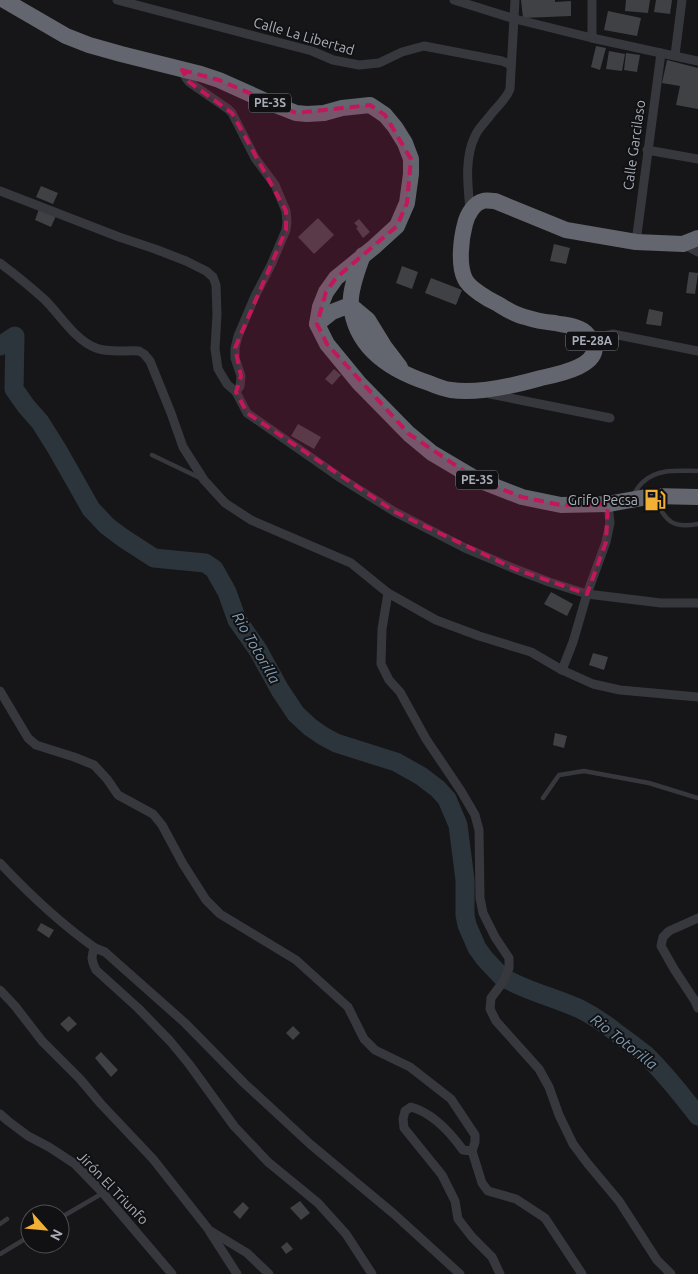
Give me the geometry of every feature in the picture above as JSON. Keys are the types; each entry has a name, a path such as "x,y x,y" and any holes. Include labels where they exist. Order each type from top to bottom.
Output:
{"highway":[{"name":"PE-3S","path":"4,0 66,36 121,54 219,80 296,114 324,113 342,108 370,105 385,115 405,143 411,159 407,203 397,226 336,278 326,292 320,307 317,324 327,344 359,383 409,434 432,453 476,480 522,497 560,505 608,504 653,496 698,497"},
{"path":"470,213 475,206 483,201 494,201 566,230 636,242 691,240"},
{"name":"PE-28A","path":"350,305 357,330 375,355 414,378 451,390 478,391 532,380 569,371 581,366 591,358 595,346 583,330 570,325 523,317 492,301 465,281 462,270 461,251 465,222 470,213"},
{"path":"317,324 332,312 350,305 354,282 363,255"}],"street":[{"name":"Calle La Libertad","path":"117,0 312,51 333,60 359,65 379,62 402,52 424,46 502,61 511,65"},
{"path":"454,0 515,19 698,61"},
{"path":"470,213 468,156 475,135 495,108 508,96 515,0"},
{"path":"592,0 592,38"},
{"path":"675,55 682,0"},
{"name":"Calle Garcilaso","path":"636,242 661,53"},
{"path":"182,70 189,82 232,113 255,158 275,185 286,211 286,230 238,336 235,358 241,376 240,386 236,392"},
{"path":"647,150 698,160"},
{"path":"0,191 186,261 206,271 213,277 216,285 218,314 215,349 218,369 226,384 236,392 247,413 342,479 395,512 465,548 515,570 587,594 661,603 698,603"},
{"path":"691,240 698,252"},
{"path":"0,264 29,285 59,314 80,339 99,349 139,351 144,354 150,361 183,448 204,480 225,503 251,520 351,564 388,593 436,620 531,652 562,670 593,684 620,690 698,697"},
{"path":"591,339 613,334 698,351"},
{"path":"478,391 610,418"},
{"path":"562,670 606,542 610,523 608,504"},
{"path":"388,593 382,629 381,664 389,680 400,692 426,739 461,791 475,815 479,830 480,898 483,913 495,937 509,958 509,968 503,982 491,998 490,1009 496,1021 539,1069 549,1087 559,1115 573,1144 619,1201 657,1260 671,1274"},
{"path":"0,691 28,738 36,745 94,765 118,795 152,814 162,825 182,864 206,900 220,914 296,960 348,1007 364,1039 375,1050 410,1067 451,1099 475,1134 472,1151 482,1183 488,1191 516,1200 544,1218 582,1274"},
{"path":"0,863 72,932 95,948 105,952 155,996 310,1144 394,1214 460,1274"},
{"path":"698,918 669,931 663,937 661,946 698,1008"},
{"path":"95,948 92,953 92,962 96,970 138,1008 170,1041 234,1126 268,1162 318,1203 346,1234 372,1274"},
{"path":"0,990 42,1041 80,1079 153,1159 209,1230 237,1274"},
{"path":"472,1151 463,1150 446,1128 419,1109 411,1107 405,1111 403,1119 404,1128 442,1175 455,1201 458,1219 472,1237 492,1257 500,1274"},
{"name":"Jirón El Triunfo","path":"0,1114 28,1136 75,1164 103,1193 172,1274"},
{"path":"209,1230 247,1253 269,1274"}],"lane":[{"path":"152,455 204,480"},
{"path":"629,500 643,481 657,473 698,471"},
{"path":"653,496 662,514 671,523 686,526 698,524"},
{"path":"543,798 559,775 584,771 649,783 698,798"},
{"path":"70,1212 103,1193"},
{"path":"0,1224 7,1219"},
{"path":"0,1254 20,1242"}],"highlighted area":[{"path":"182,70 219,80 296,113 370,105 385,115 411,159 407,203 397,226 336,278 326,292 317,324 327,344 409,434 476,479 522,497 561,505 608,504 606,542 587,594 515,569 395,512 247,413 236,392 241,376 235,348 286,230 286,211 232,113 189,82"}],"building":[{"path":"521,0 571,1 571,16 523,18"},
{"path":"626,0 650,0 648,13 625,11"},
{"path":"656,0 672,0 670,14 654,12"},
{"path":"608,11 641,18 637,36 604,30"},
{"path":"596,46 606,48 600,70 591,67"},
{"path":"609,51 625,54 622,71 606,69"},
{"path":"626,53 640,55 637,72 624,70"},
{"path":"667,60 698,68 698,109 676,105 680,86 662,83"},
{"path":"41,186 58,193 53,204 36,197"},
{"path":"39,209 56,216 51,227 35,220"},
{"path":"318,218 334,235 314,254 298,237"},
{"path":"359,219 370,232 363,238 354,223"},
{"path":"554,244 570,248 566,264 550,261"},
{"path":"402,266 418,272 412,289 396,283"},
{"path":"689,272 698,273 695,294 686,293"},
{"path":"431,278 462,290 456,305 425,293"},
{"path":"649,309 663,312 661,326 646,324"},
{"path":"334,369 341,375 332,385 325,379"},
{"path":"298,424 321,437 314,449 291,436"},
{"path":"551,592 573,604 567,616 544,604"},
{"path":"593,653 608,657 604,670 589,665"},
{"path":"555,733 567,736 564,748 553,745"},
{"path":"41,923 54,930 49,938 37,930"},
{"path":"69,1016 77,1024 68,1032 60,1024"},
{"path":"293,1026 300,1033 293,1040 286,1033"},
{"path":"101,1052 118,1070 111,1077 95,1058"},
{"path":"300,1201 310,1213 301,1220 290,1208"},
{"path":"243,1202 249,1208 240,1219 233,1212"},
{"path":"287,1242 293,1249 286,1254 281,1247"}],"waterway":[{"name":"Rio Totorilla","path":"0,346 15,336 14,389 40,422 91,509 107,526 154,558 205,563 214,569 227,592 237,620 258,650 280,690 296,714 310,727 336,743 396,762 421,776 438,789 447,799 458,825 465,880 465,915 467,925 477,948 503,978"},
{"name":"Rio Totorilla","path":"506,979 524,988 580,1009 605,1024 646,1055 698,1116"}],"place":[{"name":"Grifo Pecsa","path":"655,500"}]}
